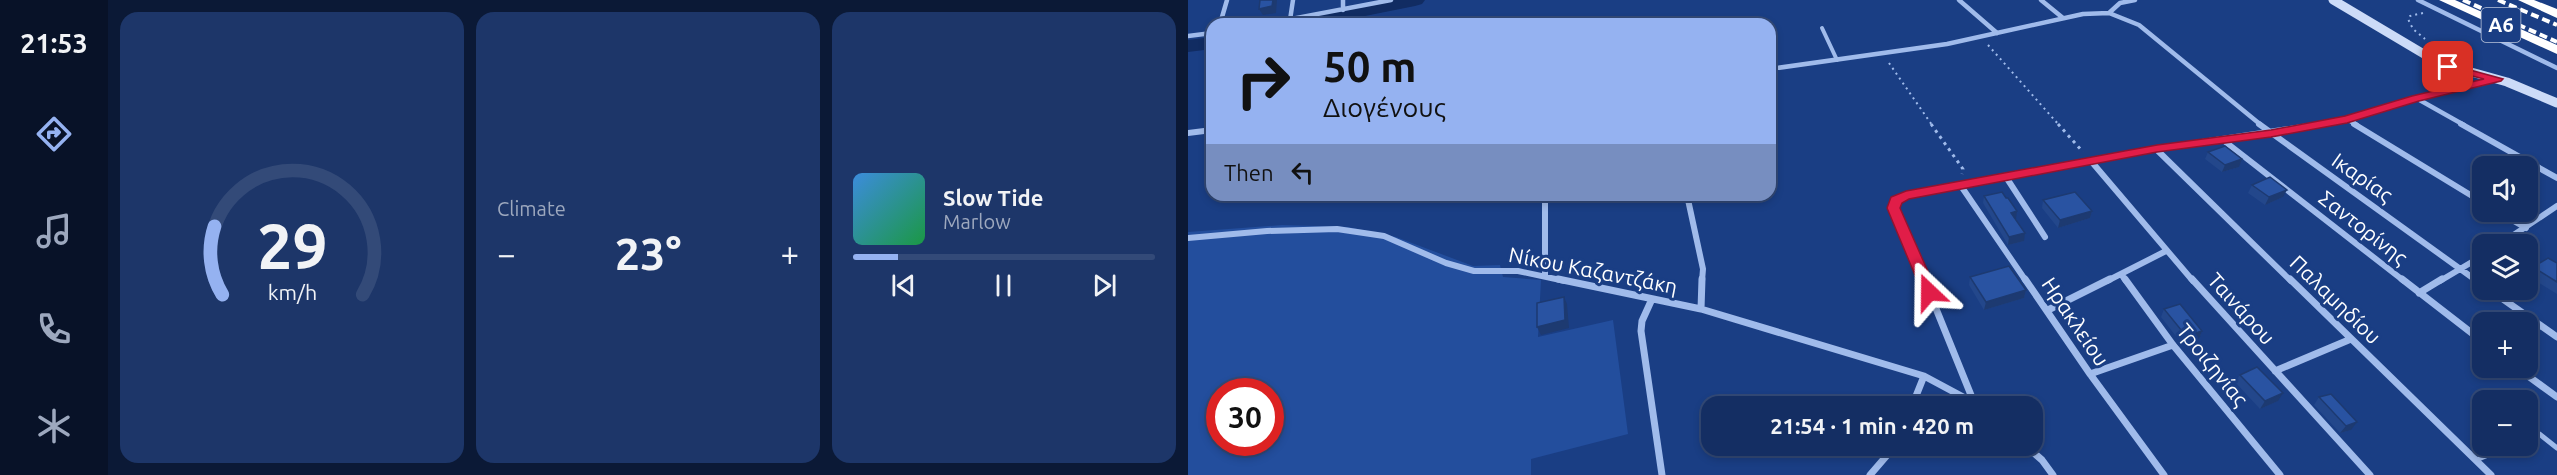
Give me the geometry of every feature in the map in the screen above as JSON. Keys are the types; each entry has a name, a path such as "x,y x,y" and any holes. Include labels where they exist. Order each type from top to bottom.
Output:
{"highway":[{"name":"Α6","path":"2524,0 2557,14"},
{"name":"Α6","path":"2444,5 2557,50"}],"street":[{"path":"1222,18 1227,0"},
{"path":"1290,18 1293,0"},
{"path":"1342,10 1343,0"},
{"path":"1300,18 1391,0"},
{"path":"1959,0 1997,33"},
{"path":"2041,0 2063,18"},
{"path":"1776,68 1883,54 1981,37 2063,18 2109,13 2121,3 2135,0"},
{"path":"2333,0 2439,63 2526,88 2557,103"},
{"path":"2418,0 2444,5 2557,68"},
{"name":"Ικαρίας","path":"2109,13 2139,25 2271,133 2472,276"},
{"path":"1188,36 1206,34"},
{"path":"1971,396 1956,355 1894,208 1896,200 1906,196 2157,149 2271,133 2347,119 2416,98 2497,79"},
{"path":"2416,98 2557,178"},
{"path":"2347,119 2472,196"},
{"path":"1188,133 1206,131"},
{"name":"Σαντορίνης","path":"2223,140 2472,333"},
{"name":"Παλαμηδίου","path":"2157,149 2491,475"},
{"name":"Ταινάρου","path":"2091,161 2166,251 2370,475"},
{"path":"2006,177 2045,237"},
{"name":"Ηρακλείου","path":"1961,186 2090,374 2164,475"},
{"path":"1545,201 1545,275"},
{"path":"1688,201 1703,269 1701,309"},
{"path":"2516,234 2557,206"},
{"path":"2516,222 2526,228"},
{"name":"Νίκου Καζαντζάκη","path":"1188,238 1267,231 1337,230 1384,236 1474,271 1518,271 1545,275 1701,309 1924,376 1964,396"},
{"path":"2048,310 2166,251"},
{"path":"2419,293 2472,262"},
{"name":"Τροιζηνίας","path":"2121,274 2173,345 2280,475"},
{"path":"1652,299 1642,321 1641,331 1662,475"},
{"path":"2504,300 2557,338"},
{"path":"2275,371 2351,339"},
{"path":"2090,374 2173,345"},
{"path":"1916,396 1924,376"},
{"path":"2531,378 2557,397"},
{"path":"1870,475 1889,456"},
{"path":"2037,456 2053,475"}],"lane":[{"path":"1822,28 1836,60"},
{"path":"2538,433 2557,448"},
{"path":"2476,460 2486,456"}],"path":[{"path":"2426,40 2413,29 2408,19 2444,5"},
{"path":"1981,37 2091,161"},
{"path":"1883,54 1963,169 1961,186"}],"shaded area":[{"path":"1282,225 1348,227 1396,237 1473,266 1500,265 1503,277 1541,280 1538,337 1613,320 1628,434 1531,459 1531,475 1188,475 1188,232"}],"building":[{"path":"1260,0 1273,0 1272,6 1259,9"},
{"path":"2225,146 2242,159 2225,165 2208,152"},
{"path":"2270,177 2287,190 2269,197 2252,185"},
{"path":"2002,192 2017,211 2011,213 2025,233 2009,237 1984,196"},
{"path":"2075,192 2092,211 2060,220 2043,200"},
{"path":"2548,258 2557,263 2557,282 2538,270 2538,264"},
{"path":"2009,266 2026,290 1986,302 1970,277"},
{"path":"1564,297 1565,320 1537,327 1537,303"},
{"path":"2180,304 2202,331 2186,336 2164,309"},
{"path":"2257,367 2283,393 2265,401 2240,375"},
{"path":"2331,394 2357,422 2346,426 2319,397"}],"waterway":[{"path":"1325,18 1415,0"},
{"path":"1188,46 1206,44"}],"railway":[{"path":"2463,0 2557,42"},
{"path":"2498,0 2557,25"}],"route":[{"path":"1929,292 1894,208 1896,200 1906,196 2157,149 2271,133 2347,119 2416,98 2497,79 2448,67"}]}
